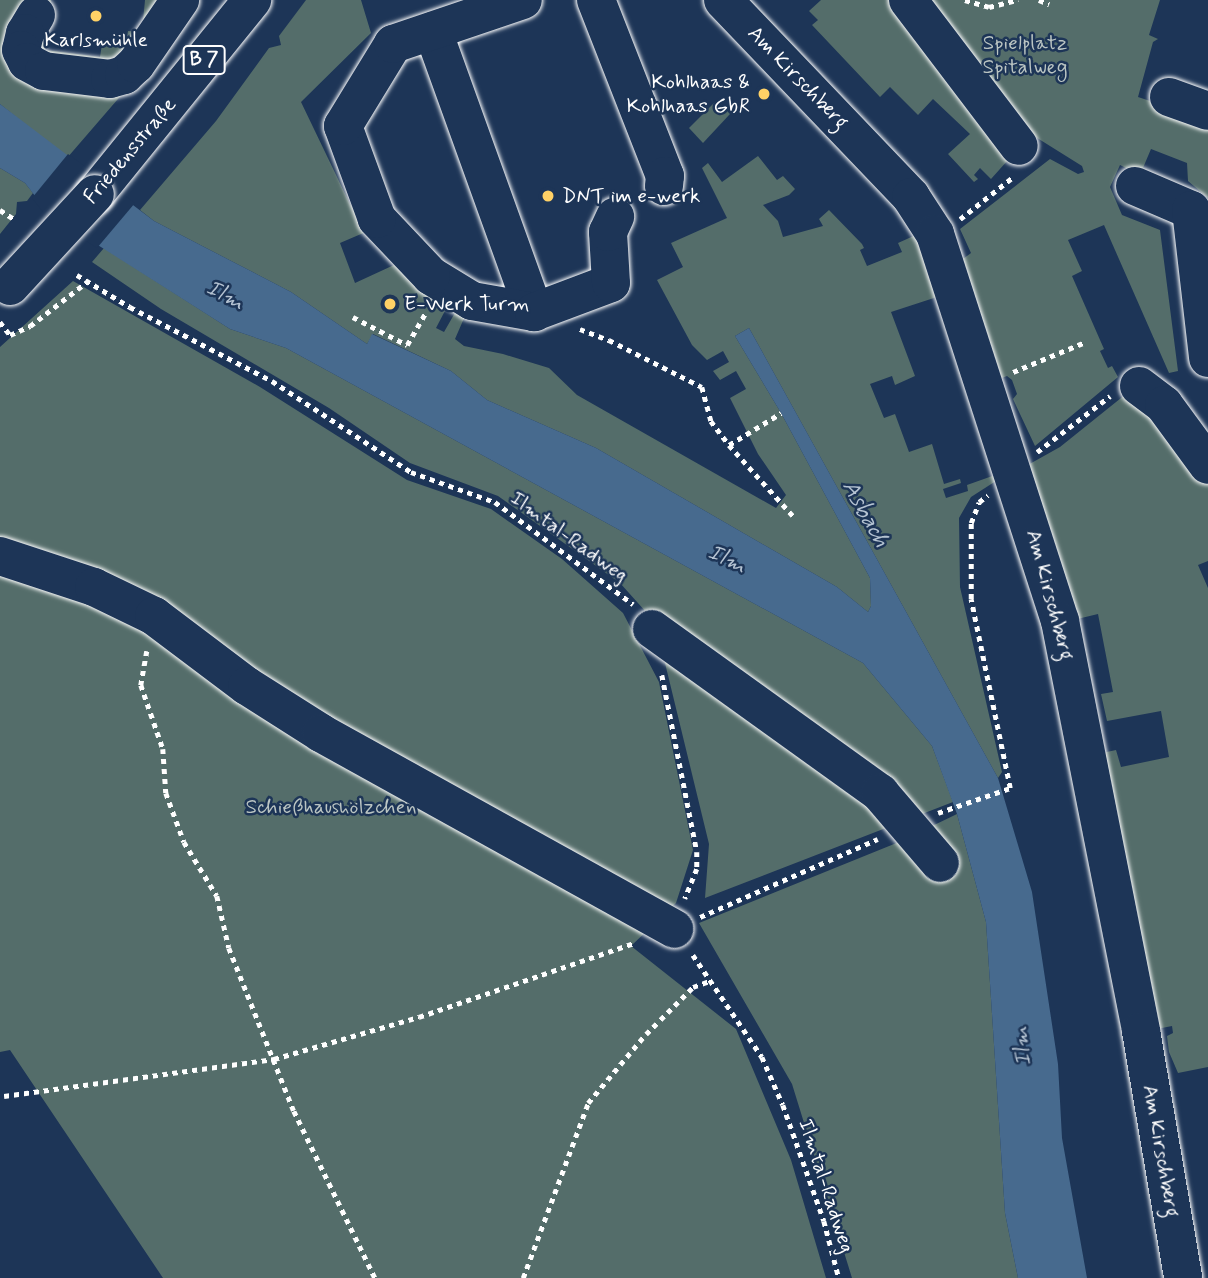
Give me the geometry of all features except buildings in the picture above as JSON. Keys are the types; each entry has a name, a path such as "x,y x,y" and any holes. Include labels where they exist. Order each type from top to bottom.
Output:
{"street":[{"path":"36,15 25,33 21,50 27,62 44,71 110,79 124,75 136,64 180,0"},
{"name":"Friedensstraße","path":"5,290 95,194 252,0"},
{"path":"523,0 393,44 343,126 377,219 431,276 443,284 472,301 534,312 611,283 608,232 615,217"},
{"path":"596,0 665,176 664,186"},
{"name":"Am Kirschberg","path":"723,0 911,197 935,234 984,384 1026,468 1090,766 1141,1031 1182,1278"},
{"path":"908,0 1019,146"},
{"path":"433,31 534,312"},
{"path":"1169,97 1208,111"},
{"path":"1135,186 1191,210 1208,358"},
{"path":"1139,386 1164,405 1208,465"},
{"path":"0,556 94,587 154,616 247,686 321,733 674,929"},
{"path":"652,629 920,820 940,863"}],"path":[{"path":"965,0 989,7 1018,0"},
{"path":"1039,0 1049,5"},
{"path":"965,216 1012,180 1019,146"},
{"path":"0,210 14,219"},
{"name":"Ilmtal-Radweg","path":"77,275 272,381 411,472 495,502 632,602 652,629 697,852 697,869 674,929 712,979 762,1057 824,1221 839,1278"},
{"path":"0,322 10,335 30,326 88,281"},
{"path":"353,317 407,345 443,284"},
{"path":"534,312 609,340 702,387 712,421 729,445 794,517"},
{"path":"984,384 1083,343"},
{"path":"4,1097 274,1059 419,1017 674,929 920,820 1010,788 971,599 971,523 979,502 1026,468 1124,386 1139,386"},
{"path":"729,445 781,413"},
{"path":"154,616 141,685 163,749 166,793 184,842 217,896 229,948 294,1111 375,1278"},
{"path":"523,1278 588,1103 693,987 712,979"}],"green space":[{"path":"0,0 51,0 45,50 100,57 102,44 126,45 128,31 142,32 145,0 172,0 143,70 67,158 0,104"},
{"path":"306,0 361,0 371,33 301,102 350,204 368,231 340,243 355,283 394,265 447,307 436,328 444,332 456,311 465,316 455,339 464,346 549,368 577,395 776,508 786,495 758,454 730,398 746,389 736,371 720,380 713,371 729,362 723,351 707,360 692,345 657,280 683,267 671,243 727,218 702,168 708,163 722,182 758,156 777,180 783,176 795,189 789,195 763,205 778,221 783,237 823,226 819,219 829,210 862,244 864,248 860,250 867,266 902,252 898,243 918,234 937,297 891,312 915,376 895,385 892,376 870,384 884,418 895,414 909,452 932,444 944,484 960,479 961,483 943,489 946,498 968,491 967,485 998,474 999,479 971,497 959,518 960,587 1002,772 998,778 749,328 735,336 781,413 870,578 871,606 868,612 837,587 596,448 487,400 451,371 373,334 367,344 291,292 154,221 140,210 216,121 269,48 281,45 279,36"},
{"path":"821,0 901,0 1008,160 991,179 980,168 974,175 978,179 974,182 948,154 970,134 933,99 918,115 890,87 880,97 812,25 818,20 809,11"},
{"name":"Spielplatz Spitalweg","path":"915,0 1160,0 1149,35 1158,39 1153,42 1138,97 1208,120 1208,198 1188,181 1187,163 1151,149 1140,175 1120,165 1110,187 1122,215 1160,230 1178,371 1169,373 1104,225 1068,240 1082,271 1072,276 1104,349 1100,351 1108,368 1112,366 1118,377 1035,446 1013,399 1017,394 1012,380 1007,376 1002,378 959,262 971,253 960,229 1050,159 1078,174 1084,172 1082,166 999,114"},
{"path":"717,100 730,114 703,143 689,128"},
{"path":"0,168 25,183 33,193 27,201 17,202 16,214 0,234"},
{"path":"104,248 230,329 286,348 863,663 932,746 953,802 705,898 709,844 665,663 646,612 620,583 498,496 410,463 329,408 161,309 92,262"},
{"name":"Schießhaushölzchen","path":"73,281 260,387 407,480 491,509 562,559 623,613 659,682 693,850 676,903 631,946 736,1029 791,1160 826,1278 163,1278 10,1050 0,1052 0,347"},
{"path":"1131,390 1208,482 1208,561 1198,565 1208,588 1208,1067 1178,1073 1169,1052 1167,1036 1173,1033 1172,1026 1152,1030 1102,753 1116,750 1121,767 1169,757 1161,711 1107,721 1101,694 1113,692 1098,614 1069,621 1026,466 1060,447"},
{"path":"957,814 986,922 1005,1213 1018,1278 852,1278 792,1084 699,923 899,842"}],"water":[{"name":"Ilm","path":"0,104 154,221 291,292 367,344 372,334 451,371 487,400 596,448 837,587 868,612 871,606 870,578 781,413 735,336 749,328 998,778 1032,892 1058,1064 1062,1138 1087,1278 1018,1278 1005,1213 986,922 957,814 932,746 863,663 286,348 230,329 49,214 25,183 0,168"}],"pier":[{"path":"68,154 135,203 97,248 47,217 32,198"}],"place":[{"name":"Karlsmühle","path":"96,16"},
{"name":"Kohlhaas & Kohlhaas GbR","path":"764,94"},
{"name":"DNT im e-werk","path":"548,196"},
{"name":"E-Werk Turm","path":"390,304"}],"water label":[{"name":"Asbach","path":"865,514"}]}
